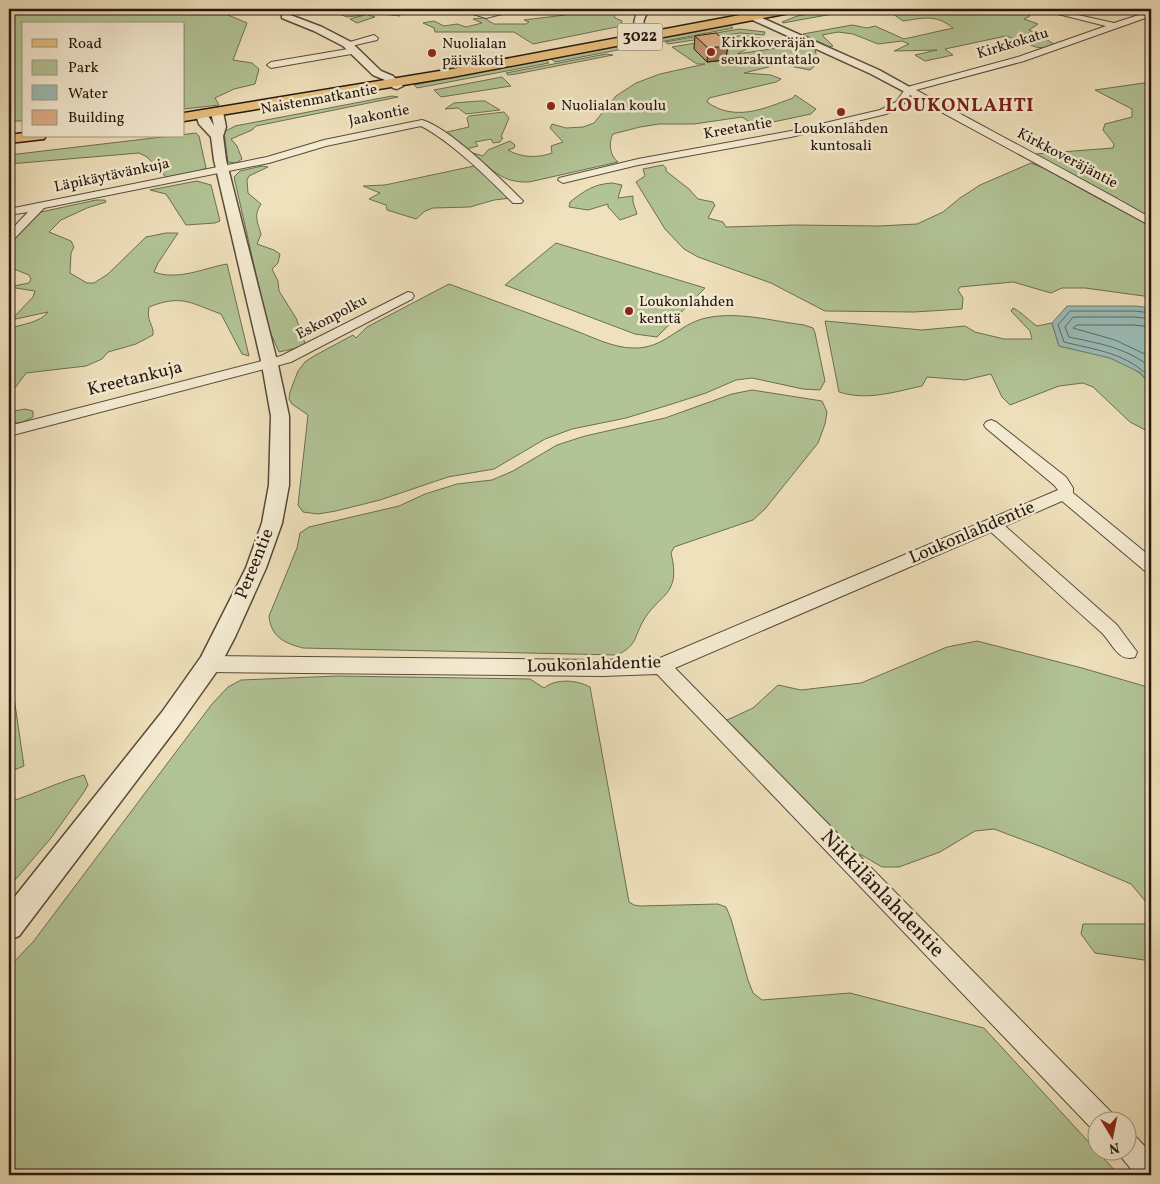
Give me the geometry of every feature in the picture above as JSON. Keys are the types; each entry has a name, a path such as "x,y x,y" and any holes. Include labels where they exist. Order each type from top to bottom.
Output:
{"main road":[{"name":"Naistenmatkantie","path":"185,122 387,83 580,52 649,34 795,9"},
{"name":"Naistenmatkantie","path":"185,117 210,116"},
{"path":"9,139 22,138"}],"street":[{"path":"461,9 486,16 518,9"},
{"path":"645,9 639,17 649,34"},
{"path":"1042,9 1113,25"},
{"name":"Kirkkokatu","path":"910,90 978,69 1020,59 1151,13"},
{"path":"285,16 318,29 350,47 387,83"},
{"path":"1141,16 1151,20"},
{"name":"Kirkkoveräjäntie","path":"757,17 910,90 1019,151 1059,170 1151,223"},
{"path":"271,65 350,47 374,38"},
{"name":"Kreetantie","path":"563,180 638,162 791,134 883,112 899,104 910,90"},
{"name":"Pereentie","path":"9,926 170,719 209,664 224,638 256,568 272,523 281,460 280,416 270,365 222,169 217,136 205,124 210,116"},
{"name":"Jaakontie","path":"222,169 276,159 314,145 344,138 426,123 444,136 517,201"},
{"name":"Läpikäytävänkuja","path":"9,212 222,169"},
{"path":"9,238 39,207"},
{"name":"Eskonpolku","path":"270,365 290,358 408,296"},
{"name":"Kreetankuja","path":"9,431 270,365"},
{"path":"991,425 1060,481 1066,490 1064,494 1151,566"},
{"name":"Loukonlahdentie","path":"209,664 603,668 661,666 1064,494"},
{"path":"992,524 1111,630 1128,652"},
{"name":"Nikkilänlahdentie","path":"661,666 1093,1112"},
{"path":"1138,1158 1151,1172"}],"green space":[{"path":"9,9 214,9 247,23 233,60 252,63 259,69 255,84 234,89 215,98 219,105 185,109 185,22 22,22 22,121 9,121"},
{"path":"300,9 399,9 400,16 368,15 375,17 357,23 350,19 365,15 347,17 329,10"},
{"path":"573,9 636,9 629,14 621,12 614,15 615,18 622,21 621,25 616,27 533,44 514,32 435,32 434,28 423,23 434,21 444,26 457,24 466,27 482,23 473,19 484,18 494,24 526,24 529,22 524,20 565,15 561,13"},
{"path":"840,9 860,9 782,22 797,16"},
{"path":"886,9 1040,9 1026,13 1030,16 1024,19 1038,24 1029,30 1054,44 1043,48 1036,47 1006,36 945,49 953,55 925,61 915,55 937,50 894,51 909,44 902,41 878,44 853,34 838,32 822,35 833,46 829,47 803,34 852,25 867,28 875,26 904,39 953,28 941,21 929,18 903,21"},
{"path":"730,25 733,28 555,62 550,58"},
{"path":"739,29 765,32 764,35 740,33 668,44 665,42"},
{"path":"744,35 770,40 774,44 749,48 737,54 805,44 815,49 818,63 810,70 790,66 785,63 744,73 771,75 781,79 776,82 709,98 707,102 728,111 749,112 793,98 795,95 816,109 811,114 759,125 753,124 742,117 694,124 659,124 640,127 613,134 611,149 613,156 618,162 529,182 504,178 473,153 483,156 488,150 510,141 515,145 514,148 508,150 519,155 541,156 552,153 551,146 563,142 550,128 552,124 566,128 583,127 594,123 616,96 636,83 660,74 705,64 697,64 672,47"},
{"path":"606,54 613,55 516,74 508,75 506,73"},
{"path":"545,59 549,63 417,88 414,85"},
{"path":"502,77 511,86 441,97 434,90"},
{"path":"1151,82 1151,297 1085,288 1062,288 1051,293 1013,282 960,287 958,290 963,298 962,309 914,312 825,311 771,283 698,257 684,249 665,229 636,182 645,176 643,169 663,165 666,171 689,189 698,199 713,202 715,205 708,218 723,222 726,227 917,224 943,212 980,185 1031,163 1046,169 1105,202 1117,198 1037,157 1035,154 1113,148 1114,144 1103,130 1105,124 1132,117 1132,109 1095,90"},
{"path":"392,96 398,97 256,126 252,130 231,139 237,146 242,159 236,163 228,162 224,132 235,126"},
{"path":"485,101 500,110 466,114 458,108 445,109 454,103"},
{"path":"504,112 509,118 500,142 493,143 491,139 475,142 478,146 466,149 447,132 469,127 467,118 469,116"},
{"path":"196,133 199,136 206,168 197,173 168,179 147,157 139,153 9,164 9,155 154,138 185,138 185,134"},
{"path":"262,166 268,167 249,176 247,180 248,193 261,204 257,212 261,234 257,244 280,254 278,263 272,269 278,281 279,291 296,318 306,346 279,352 268,327 234,177 240,171"},
{"path":"474,166 511,198 494,200 470,207 433,208 425,211 416,219 387,210 386,205 369,199 380,193 363,186 385,185"},
{"path":"197,181 211,185 220,221 186,225 166,194 150,190"},
{"path":"612,183 622,185 618,198 633,196 637,214 620,220 608,207 608,204 588,210 569,207 570,202 585,191"},
{"path":"96,200 105,200 106,202 61,220 49,232 71,241 74,247 71,253 70,273 87,283 94,283 108,274 146,237 178,233 154,272 172,275 182,274 227,264 249,356 242,354 221,314 186,302 170,301 149,307 148,316 153,335 136,344 108,352 102,359 86,366 26,373 9,396 9,328 36,321 48,312 11,320 33,297 35,291 9,287 29,283 31,279 29,275 9,267 9,243 41,212"},
{"name":"Loukonlahden kenttä","path":"556,243 705,288 657,337 635,334 505,285"},
{"path":"449,284 602,341 633,348 654,345 687,325 718,316 755,317 804,325 813,328 815,333 825,381 820,390 803,389 752,378 736,380 706,393 626,418 572,429 545,439 494,469 448,477 380,500 336,511 318,514 303,512 298,505 308,415 292,404 289,399 298,371 305,362 314,356 353,335 356,338 367,327"},
{"path":"1013,308 1037,326 1052,323 1059,346 1110,358 1134,369 1143,377 1151,390 1151,433 1130,422 1093,387 1083,383 1059,386 1010,405 1002,397 991,374 965,380 927,377 922,386 880,395 860,396 839,392 825,321 922,330 965,326 975,332 1004,339 1032,339 1030,331 1011,311"},
{"path":"752,390 822,401 827,412 818,443 765,509 753,520 674,547 671,553 674,567 671,587 648,613 631,645 617,655 303,648 284,641 272,629 269,616 297,548 300,533 309,527 399,506 425,494 457,484 492,480 513,471 557,445 585,436 665,418 732,394"},
{"path":"25,409 33,411 33,417 23,422 9,424 9,412"},
{"path":"977,641 1151,688 1151,908 1131,884 994,829 975,831 940,852 899,867 882,867 858,853 725,721 753,708 778,685 801,690 861,683 947,647"},
{"path":"9,663 24,766 9,772"},
{"path":"337,676 530,679 544,688 560,681 579,683 590,687 629,902 640,906 718,904 726,907 753,993 762,1000 850,993 984,1028 1088,1141 1088,1162 1107,1162 1119,1175 9,1175 9,967 33,942 212,704 228,687 241,680"},
{"path":"84,775 88,785 84,792 51,838 9,887 9,802"},
{"path":"1083,924 1151,924 1151,961 1095,953 1081,934"}],"water":[{"path":"1067,306 1136,306 1151,308 1151,387 1141,373 1110,358 1059,346 1052,323"}],"building":[{"path":"716,33 728,44 725,44 727,46 708,48 695,36"}],"place":[{"name":"Kirkkoveräjän seurakuntatalo","path":"711,52"},
{"name":"Nuolialan päiväkoti","path":"432,53"},
{"name":"Nuolialan koulu","path":"551,106"},
{"name":"Loukonlahden kuntosali","path":"841,112"},
{"name":"Loukonlahden kenttä","path":"629,311"}],"district":[{"name":"LOUKONLAHTI","path":"960,106"}]}
